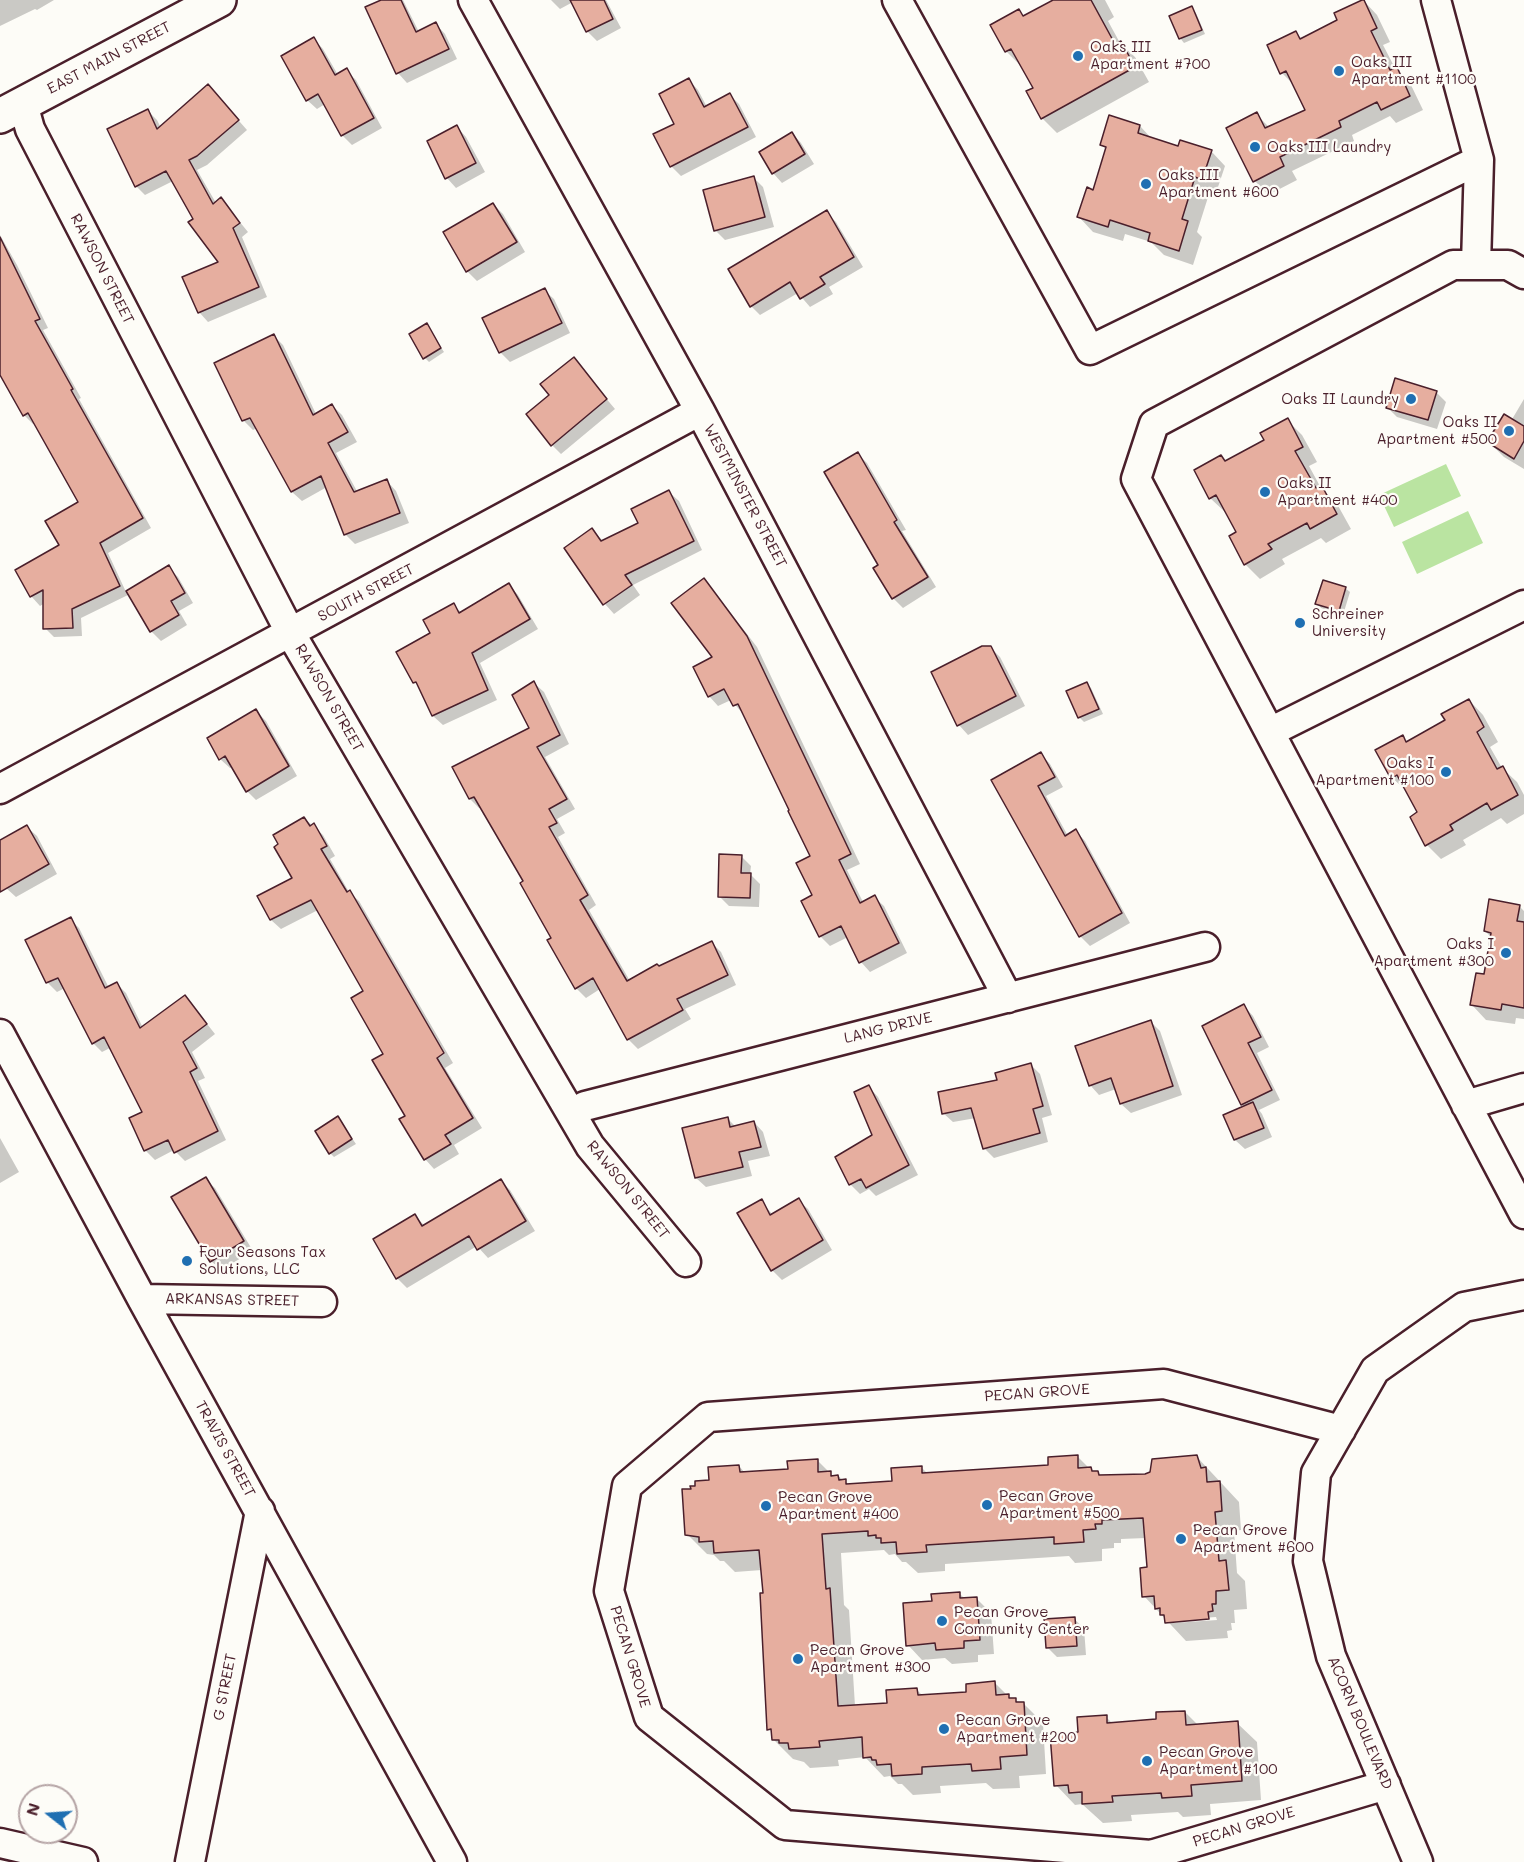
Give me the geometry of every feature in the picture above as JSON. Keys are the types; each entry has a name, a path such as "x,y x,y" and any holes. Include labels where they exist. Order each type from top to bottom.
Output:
{"street":[{"name":"EAST MAIN STREET","path":"11,110 219,0"},
{"name":"WESTMINSTER STREET","path":"473,0 700,411 1008,998"},
{"path":"897,0 1089,350 1479,160"},
{"path":"1436,0 1479,160 1476,265"},
{"name":"RAWSON STREET","path":"11,110 30,129 291,634 591,1146 686,1262"},
{"path":"1524,274 1508,265 1453,265 1154,424 1136,479 1524,1214"},
{"name":"SOUTH STREET","path":"0,789 291,634 700,411"},
{"path":"1270,732 1524,605"},
{"name":"LANG DRIVE","path":"573,1114 585,1106 1205,947"},
{"name":"TRAVIS STREET","path":"0,1035 142,1299 452,1862"},
{"path":"1466,1105 1524,1089"},
{"name":"ACORN BOULEVARD","path":"1418,1862 1331,1656 1308,1561 1316,1473 1375,1370 1464,1307 1524,1295"},
{"name":"ARKANSAS STREET","path":"142,1299 322,1302"},
{"name":"PECAN GROVE","path":"1341,1430 1164,1384 708,1417 627,1486 609,1591 649,1717 785,1825 1151,1855 1386,1785"},
{"name":"G STREET","path":"190,1862 260,1511"},
{"path":"0,1843 83,1862"}],"green space":[{"path":"1446,464 1461,496 1394,527 1379,495"},
{"path":"1468,511 1483,543 1417,574 1402,542"}],"building":[{"path":"381,0 401,0 416,32 436,22 449,49 396,74 365,7"},
{"path":"570,0 604,0 613,19 586,32"},
{"name":"Oaks III Apartment #700","path":"1053,0 1091,0 1115,44 1121,41 1135,67 1041,119 1026,91 1033,88 1011,49 1005,52 990,25 1019,9 1023,16"},
{"name":"Oaks III Apartment #1100","path":"1362,0 1377,28 1371,31 1390,70 1397,67 1410,96 1381,110 1377,102 1339,121 1341,127 1280,157 1284,166 1253,182 1226,128 1257,112 1265,128 1305,110 1286,71 1280,74 1267,45 1296,31 1300,39 1337,20 1334,13"},
{"path":"1192,6 1202,30 1179,39 1169,16"},
{"path":"314,37 335,75 347,68 374,118 341,136 318,94 306,101 281,56"},
{"path":"689,78 704,107 730,93 748,127 670,167 653,134 674,124 659,94"},
{"path":"208,84 239,120 197,156 189,160 213,204 221,197 240,223 233,228 259,287 198,313 182,277 218,262 188,222 193,219 166,171 135,187 107,129 148,109 157,129"},
{"name":"Oaks III Apartment #600","path":"1109,115 1140,125 1138,133 1178,146 1180,140 1212,150 1202,180 1195,177 1182,219 1188,221 1179,251 1148,241 1150,233 1110,220 1108,227 1077,217 1087,187 1093,190 1106,147 1100,145"},
{"path":"457,125 476,163 445,179 427,141"},
{"path":"792,132 805,154 772,174 759,152"},
{"path":"754,176 765,217 714,231 703,190"},
{"path":"493,203 517,242 466,272 443,232"},
{"path":"827,210 854,257 820,277 825,284 800,299 790,282 750,307 728,269"},
{"path":"0,237 40,319 35,321 143,518 100,543 120,586 72,609 73,628 43,629 43,590 30,597 15,570 59,545 45,521 78,502 28,413 23,416 0,375"},
{"path":"545,288 562,323 499,353 482,318"},
{"path":"427,323 441,348 423,359 409,334"},
{"path":"274,334 313,415 332,404 348,432 328,443 354,492 387,479 400,513 344,535 321,476 291,492 250,418 242,421 214,363"},
{"path":"574,357 607,399 551,446 526,414 549,395 540,384"},
{"name":"Oaks II Laundry","path":"1395,378 1437,391 1428,420 1386,408"},
{"name":"Oaks II Apartment #500","path":"1504,414 1524,426 1524,441 1514,459 1487,442"},
{"name":"Oaks II Apartment #400","path":"1288,418 1303,447 1295,451 1316,488 1322,486 1337,514 1310,529 1307,523 1268,544 1272,549 1244,565 1229,536 1236,532 1216,495 1209,499 1194,470 1221,455 1225,461 1264,440 1260,433"},
{"path":"858,452 897,520 894,522 928,577 892,599 873,568 878,565 824,472"},
{"path":"669,490 694,541 625,575 632,585 603,605 564,548 592,528 601,541 638,523 631,509"},
{"path":"169,565 185,593 171,601 179,615 150,632 126,591"},
{"path":"704,578 747,636 851,854 839,860 860,903 875,895 899,943 859,963 841,926 819,937 801,901 812,895 796,863 810,856 789,810 738,704 733,706 724,689 708,697 693,667 712,657 671,603"},
{"path":"1323,580 1346,587 1339,611 1315,604"},
{"path":"509,583 530,619 472,653 488,690 432,716 416,682 413,683 396,652 430,633 423,620 454,603 459,613"},
{"path":"982,646 991,646 1016,696 957,726 931,672"},
{"path":"534,681 560,735 537,747 567,799 549,809 557,823 549,827 588,895 580,900 627,981 657,964 659,966 712,941 728,975 677,999 683,1010 627,1040 593,978 575,989 547,940 551,938 520,883 523,881 474,797 469,799 452,767 529,728 512,695"},
{"path":"1087,682 1099,709 1078,718 1066,691"},
{"name":"Oaks I Apartment #100","path":"1469,699 1484,727 1477,732 1497,769 1503,766 1518,795 1491,810 1487,803 1450,825 1453,830 1425,846 1410,817 1417,812 1397,775 1391,779 1375,750 1403,735 1406,742 1445,720 1441,714"},
{"path":"256,709 289,766 246,792 225,756 219,760 207,738"},
{"path":"1041,752 1055,777 1038,786 1065,836 1076,829 1122,913 1079,937 991,780"},
{"path":"304,817 310,826 314,823 327,846 321,849 347,892 350,890 444,1053 437,1058 473,1118 445,1135 451,1144 424,1160 399,1119 405,1116 372,1060 383,1054 351,998 363,991 311,900 270,920 257,896 292,878 274,847 278,844 273,835"},
{"path":"27,825 49,864 0,892 0,840"},
{"path":"719,854 742,855 741,873 751,873 750,898 718,897"},
{"name":"Oaks I Apartment #300","path":"1489,899 1520,905 1517,921 1524,922 1524,1008 1502,1004 1501,1010 1470,1005 1476,973 1484,974 1491,933 1484,931"},
{"path":"71,917 105,988 117,982 140,1028 185,995 207,1024 183,1042 197,1068 190,1072 218,1131 174,1153 168,1140 144,1151 129,1118 142,1112 104,1037 92,1044 58,978 46,983 25,940"},
{"path":"1244,1004 1261,1037 1248,1043 1272,1090 1241,1105 1202,1026"},
{"path":"1151,1020 1173,1086 1120,1104 1111,1078 1089,1086 1075,1046"},
{"path":"1031,1063 1043,1106 1033,1109 1040,1133 983,1149 971,1108 942,1114 938,1092 997,1080 995,1073"},
{"path":"869,1085 909,1165 866,1188 861,1179 849,1185 835,1157 872,1135 854,1092"},
{"path":"1253,1102 1264,1128 1234,1140 1223,1115"},
{"path":"338,1116 352,1139 329,1154 315,1131"},
{"path":"728,1117 730,1127 754,1121 761,1147 739,1152 743,1167 695,1178 682,1128"},
{"path":"206,1177 244,1241 210,1262 171,1197"},
{"path":"501,1179 526,1221 477,1250 469,1236 396,1279 373,1239 415,1214 422,1226"},
{"path":"799,1198 823,1240 771,1271 737,1213 762,1199 770,1215"},
{"path":"1078,1455 1078,1468 1091,1467 1092,1471 1098,1471 1099,1475 1145,1474 1150,1472 1152,1459 1197,1455 1201,1468 1206,1467 1207,1482 1220,1481 1222,1511 1215,1512 1219,1561 1226,1560 1229,1590 1216,1591 1216,1604 1212,1604 1213,1611 1208,1612 1209,1619 1165,1623 1164,1615 1160,1615 1160,1608 1155,1609 1154,1596 1142,1597 1140,1568 1147,1567 1143,1518 1102,1520 1102,1524 1095,1524 1096,1529 1083,1530 1084,1542 1054,1544 1054,1537 926,1545 927,1552 897,1554 896,1542 881,1543 881,1538 876,1538 876,1535 868,1536 868,1531 822,1534 826,1589 830,1588 838,1706 887,1703 886,1690 917,1688 918,1695 966,1692 966,1684 995,1681 996,1695 1009,1694 1009,1698 1016,1698 1016,1702 1024,1702 1027,1755 1000,1757 1001,1769 972,1771 971,1764 922,1767 922,1774 892,1776 891,1764 877,1765 876,1760 872,1760 871,1757 863,1758 862,1737 819,1741 820,1747 789,1749 788,1743 772,1740 771,1729 767,1730 760,1593 763,1593 759,1550 714,1553 713,1541 699,1542 699,1537 685,1535 682,1489 691,1489 690,1486 695,1486 695,1481 709,1480 708,1467 739,1465 740,1472 788,1469 787,1461 818,1459 818,1472 831,1471 831,1476 838,1475 839,1480 846,1479 846,1484 892,1481 891,1468 922,1466 922,1473 1048,1465 1048,1457"},
{"name":"Pecan Grove Community Center","path":"960,1592 960,1598 977,1597 980,1640 964,1641 964,1648 936,1650 935,1643 906,1646 903,1603 932,1601 931,1594"},
{"path":"1075,1617 1077,1646 1046,1648 1044,1619"},
{"name":"Pecan Grove Apartment #100","path":"1185,1711 1186,1725 1238,1721 1242,1781 1191,1785 1192,1796 1162,1798 1161,1793 1112,1796 1113,1802 1082,1804 1082,1792 1069,1793 1068,1785 1054,1786 1050,1734 1078,1732 1077,1717 1107,1715 1107,1723 1156,1719 1156,1712"}],"place":[{"name":"Oaks III Apartment #700","path":"1078,56"},
{"name":"Oaks III Apartment #1100","path":"1339,71"},
{"name":"Oaks III Laundry","path":"1255,147"},
{"name":"Oaks III Apartment #600","path":"1146,184"},
{"name":"Oaks II Laundry","path":"1411,399"},
{"name":"Oaks II Apartment #500","path":"1509,431"},
{"name":"Oaks II Apartment #400","path":"1265,492"},
{"name":"Schreiner University","path":"1300,623"},
{"name":"Oaks I Apartment #100","path":"1446,772"},
{"name":"Oaks I Apartment #300","path":"1506,953"},
{"name":"Four Seasons Tax Solutions, LLC","path":"187,1261"},
{"name":"Pecan Grove Apartment #500","path":"987,1505"},
{"name":"Pecan Grove Apartment #400","path":"766,1506"},
{"name":"Pecan Grove Apartment #600","path":"1181,1539"},
{"name":"Pecan Grove Community Center","path":"942,1621"},
{"name":"Pecan Grove Apartment #300","path":"798,1659"},
{"name":"Pecan Grove Apartment #200","path":"944,1729"},
{"name":"Pecan Grove Apartment #100","path":"1147,1761"}]}
